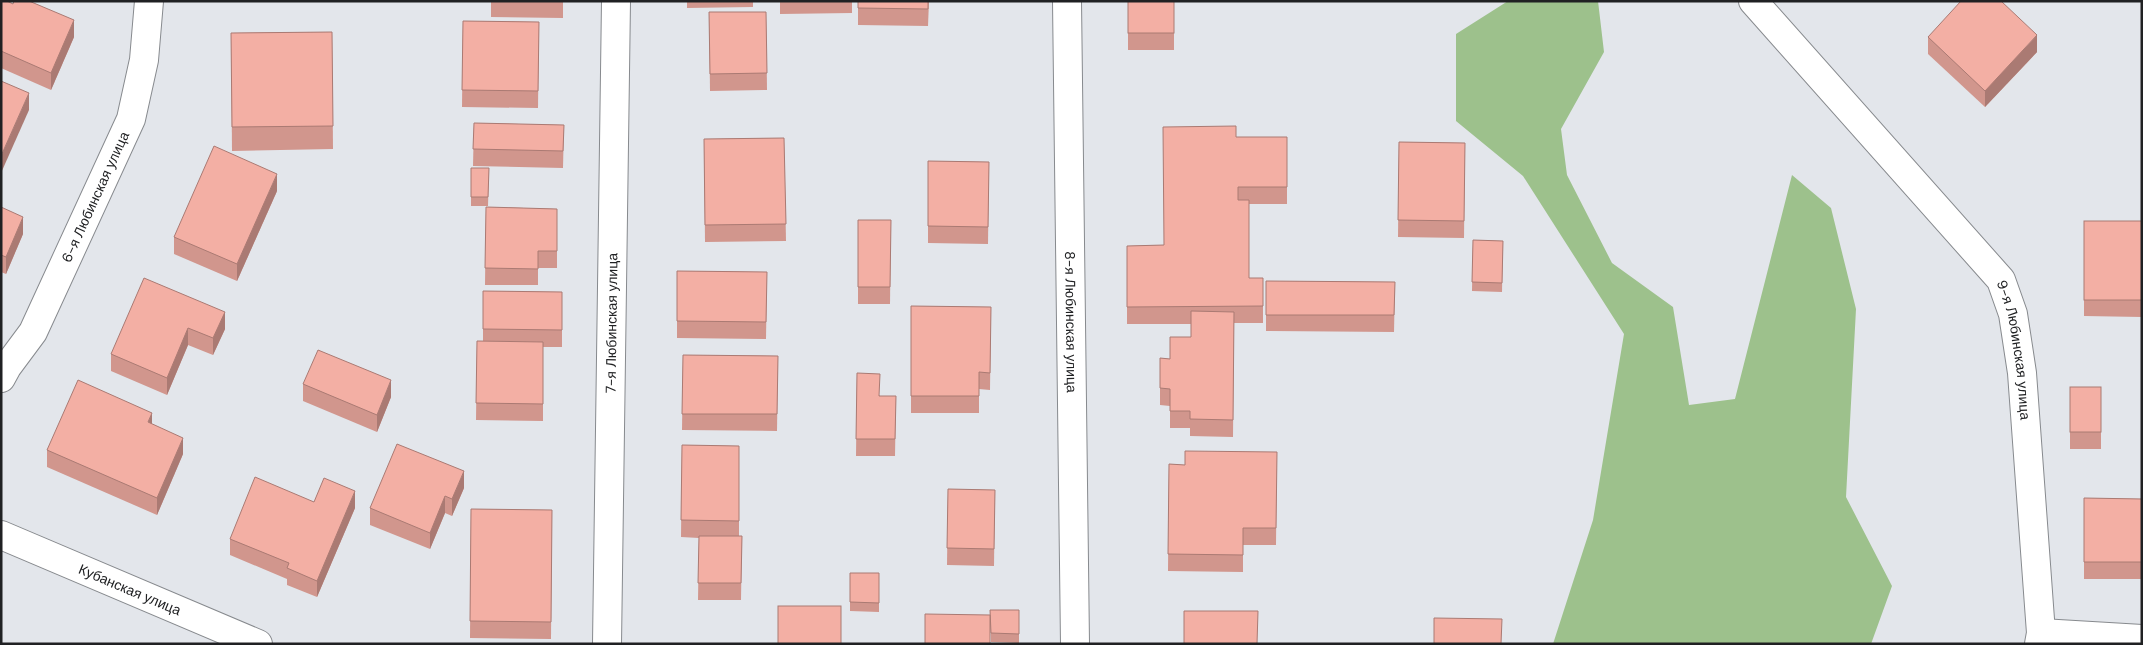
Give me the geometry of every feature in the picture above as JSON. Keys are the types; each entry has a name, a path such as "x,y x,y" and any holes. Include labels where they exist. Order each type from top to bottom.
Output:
{"street":[{"name":"6-я Любинская улица","path":"1,378 7,366 33,332 131,119 144,60 149,1"},
{"name":"7-я Любинская улица","path":"607,644 616,1"},
{"name":"8-я Любинская улица","path":"1067,1 1075,644"},
{"name":"9-я Любинская улица","path":"1752,1 2001,280 2013,314 2022,373 2040,638"},
{"name":"Кубанская улица","path":"1,535 258,644"},
{"path":"2040,638 2142,639"}],"green space":[{"path":"1508,1 1598,1 1604,52 1561,129 1567,175 1612,263 1673,307 1689,405 1735,399 1792,175 1831,208 1856,309 1846,497 1892,586 1871,644 1553,644 1593,520 1624,334 1523,176 1456,121 1456,34"}],"building":[{"path":"1,1 13,4 14,1 29,1 74,20 51,73 1,51"},
{"path":"858,1 928,1 928,9 858,8"},
{"path":"1128,1 1174,1 1174,33 1128,33"},
{"path":"1961,1 2001,1 2037,35 1985,91 1928,37"},
{"path":"709,12 766,12 767,73 710,74"},
{"path":"463,21 539,22 538,91 462,90"},
{"path":"332,32 333,126 232,127 231,33"},
{"path":"1,81 29,93 1,156"},
{"path":"474,123 564,125 563,151 473,149"},
{"path":"1236,126 1236,137 1287,137 1287,187 1238,187 1238,200 1249,200 1249,278 1263,278 1263,306 1127,307 1127,246 1164,245 1163,127"},
{"path":"784,138 786,224 705,225 704,139"},
{"path":"1399,142 1465,143 1464,221 1398,220"},
{"path":"214,146 277,174 237,264 174,237"},
{"path":"928,161 989,162 988,227 928,226"},
{"path":"471,168 489,168 488,197 471,197"},
{"path":"1,207 23,217 6,257 1,255"},
{"path":"486,207 557,209 557,251 538,251 538,269 485,268"},
{"path":"858,220 891,220 890,287 858,287"},
{"path":"2084,221 2142,221 2142,300 2084,300"},
{"path":"1473,240 1503,241 1502,283 1472,282"},
{"path":"677,271 767,272 766,322 677,321"},
{"path":"144,278 225,312 213,338 188,328 167,378 111,354"},
{"path":"1266,281 1395,282 1394,315 1266,315"},
{"path":"483,291 562,292 562,330 483,329"},
{"path":"911,306 991,307 990,373 979,372 979,396 911,396"},
{"path":"1191,311 1234,312 1233,420 1190,419 1190,411 1170,411 1170,389 1160,388 1160,358 1170,359 1170,337 1191,337"},
{"path":"477,341 543,342 543,404 476,403"},
{"path":"318,350 391,380 377,415 303,384"},
{"path":"683,355 778,356 777,414 682,414"},
{"path":"857,373 880,374 879,396 896,396 895,439 856,439"},
{"path":"78,380 152,413 148,422 183,438 157,498 47,450"},
{"path":"2070,387 2101,387 2101,432 2070,432"},
{"path":"397,444 464,471 452,499 445,496 430,533 370,508"},
{"path":"682,445 739,446 739,521 681,520"},
{"path":"1185,451 1277,452 1276,528 1243,528 1243,555 1168,554 1169,464 1185,465"},
{"path":"255,477 314,502 324,478 355,491 317,581 287,568 289,563 230,539"},
{"path":"948,489 995,490 994,549 947,548"},
{"path":"2084,498 2142,499 2142,562 2084,562"},
{"path":"471,509 552,510 551,622 470,621"},
{"path":"699,536 742,536 741,583 698,583"},
{"path":"850,573 879,573 879,603 850,602"},
{"path":"778,606 841,606 841,644 778,644"},
{"path":"990,610 1019,610 1019,634 991,633"},
{"path":"1184,611 1258,611 1257,644 1184,644"},
{"path":"925,614 990,615 990,644 925,644"},
{"path":"1434,618 1502,619 1501,644 1434,644"}]}
